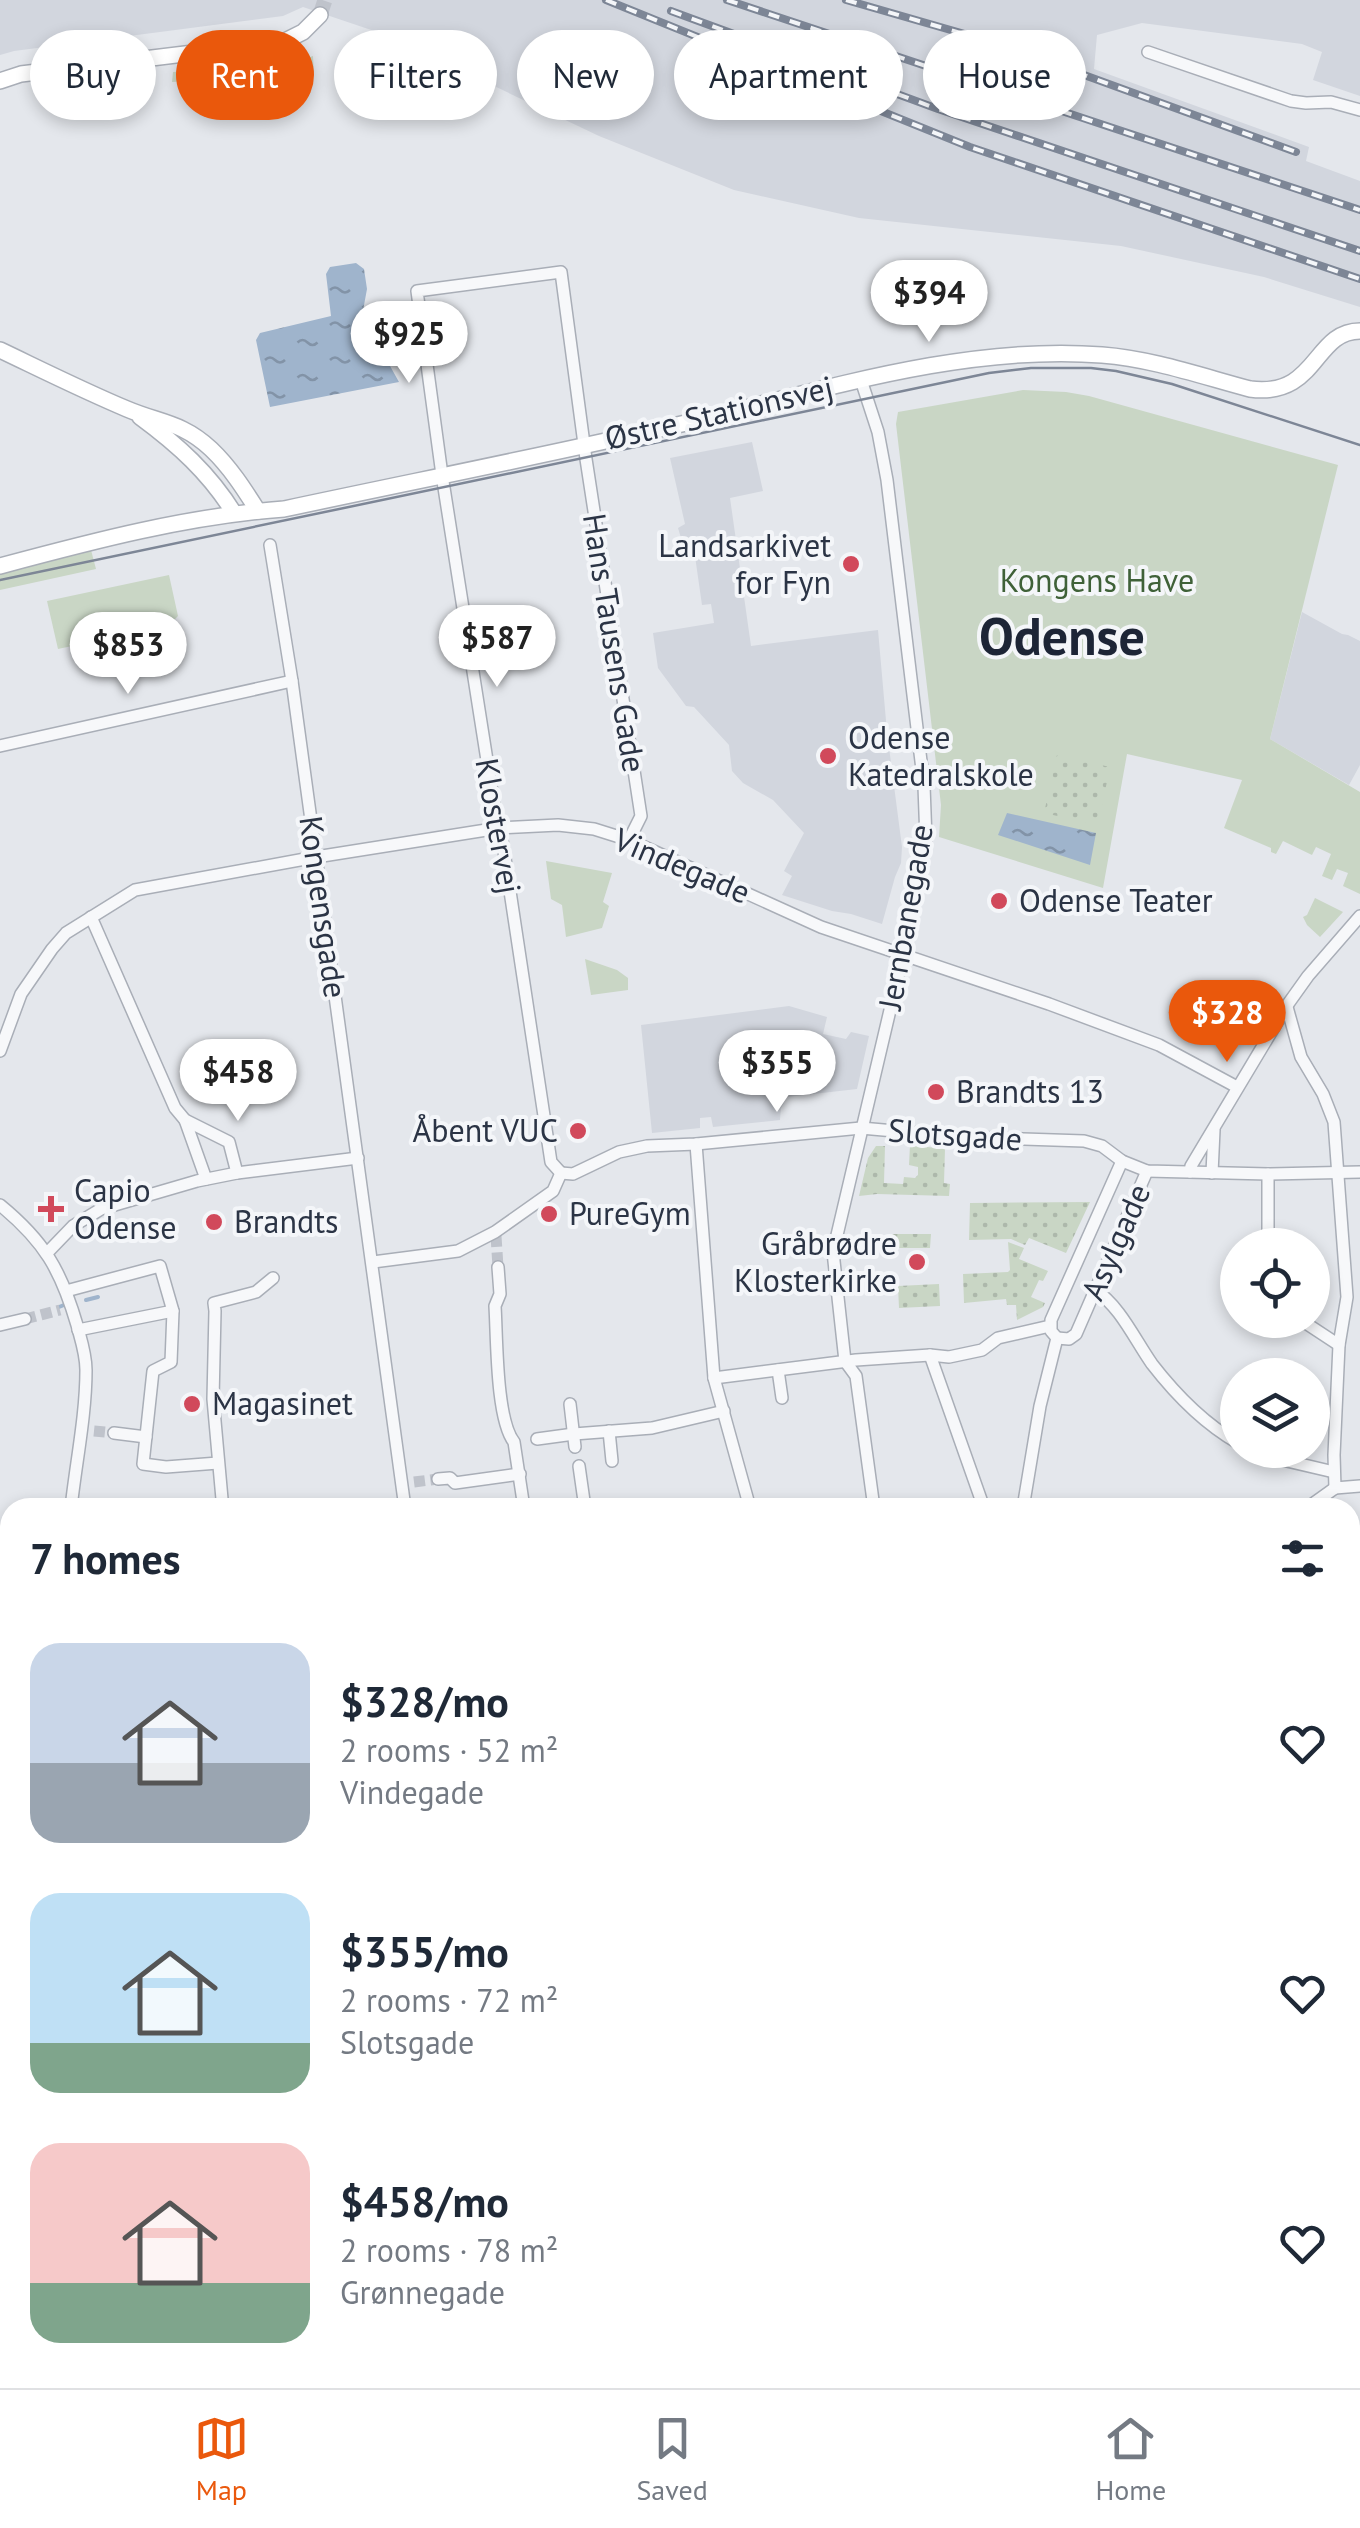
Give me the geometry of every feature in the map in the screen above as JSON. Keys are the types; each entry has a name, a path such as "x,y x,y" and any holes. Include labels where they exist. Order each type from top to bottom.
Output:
{"street":[{"path":"0,81 21,74 283,42 303,32 320,14"},
{"path":"1148,52 1291,100 1306,104 1331,102 1360,110"},
{"name":"Østre Stationsvej","path":"442,475 417,291 561,272 584,444"},
{"name":"Østre Stationsvej","path":"0,566 679,424 861,380 966,362 1066,354 1142,360 1250,389 1278,390 1303,375 1334,340 1344,333 1360,331"},
{"path":"0,350 132,412 196,462 245,512"},
{"name":"Jernbanegade","path":"861,380 878,432 887,480 924,786 926,840 833,1252 844,1361 856,1376 873,1498"},
{"path":"132,412 162,419 209,448 236,478 245,512"},
{"name":"Hans Tausens Gade","path":"584,444 640,816 629,840"},
{"name":"Klostervej","path":"442,475 551,1162 561,1173"},
{"name":"Kongensgade","path":"270,545 408,1482 406,1498"},
{"path":"0,746 292,681"},
{"name":"Vindegade","path":"0,1052 20,994 40,964 66,933 135,890 499,828 558,825 629,840 822,927 1159,1045 1238,1087"},
{"name":"Asylgade","path":"1190,1172 1286,1007 1360,916"},
{"path":"90,917 175,1108 185,1120 206,1180"},
{"path":"1286,1007 1302,1056 1334,1122 1351,1302 1339,1344 1332,1498"},
{"path":"185,1120 229,1142 240,1172"},
{"name":"Asylgade","path":"1122,1161 1050,1326 1057,1338 1073,1338 1147,1171 1212,1173 1214,1126"},
{"name":"Slotsgade","path":"373,1262 458,1251 496,1234 553,1191 561,1173 574,1174 619,1152 647,1146 861,1128 962,1137 1084,1141 1102,1146 1122,1161 1147,1171"},
{"path":"696,1144 714,1378 747,1498"},
{"path":"48,1253 72,1226 102,1209 240,1172 358,1158"},
{"path":"1212,1173 1360,1172"},
{"path":"1268,1174 1268,1228"},
{"path":"130,1185 135,1200"},
{"path":"0,1204 48,1253 66,1290 66,1309 78,1330 86,1367 72,1498"},
{"path":"66,1290 160,1266 173,1311 171,1362 153,1371 143,1464 218,1463"},
{"path":"498,1266 498,1368 509,1436 525,1441 574,1440 609,1431 652,1428 724,1411"},
{"path":"222,1498 213,1399 214,1303 256,1292 273,1278"},
{"path":"1095,1290 1107,1298 1153,1364 1190,1408 1220,1432"},
{"path":"78,1330 173,1311"},
{"path":"0,1325 25,1319"},
{"path":"714,1378 844,1361 949,1357 982,1350 998,1338 1050,1326"},
{"path":"1026,1498 1040,1406 1057,1338"},
{"path":"1330,1338 1339,1344"},
{"path":"930,1356 980,1498"},
{"path":"779,1370 782,1398"},
{"path":"570,1404 574,1440"},
{"path":"80,1430 94,1431"},
{"path":"609,1431 612,1461"},
{"path":"114,1433 146,1437"},
{"path":"523,1498 520,1474 525,1441"},
{"path":"579,1466 584,1498"},
{"path":"1316,1468 1334,1472"},
{"path":"438,1479 450,1478 455,1483 520,1474"},
{"path":"1321,1498 1330,1492 1360,1486"}],"shaded area":[{"path":"0,0 1360,0 1360,96 1313,80 1322,52 1302,44 1142,23 1097,35 1094,69 1309,147 1306,161 1360,181 1360,307 1264,277 1121,246 859,218 734,190 565,120 654,120 654,30 517,30 517,97 497,87 497,30 371,30 303,7 283,16 156,33 30,30 30,49 0,55"},
{"name":"Odense Katedralskole","path":"752,442 763,491 730,498 751,646 878,630 902,847 901,863 882,924 782,895 792,876 784,871 804,833 773,800 743,783 732,771 729,745 694,707 686,706 658,668 653,633 714,623 711,604 702,605 693,542 681,538 678,528 685,524 670,458"},
{"path":"1302,612 1360,641 1360,765 1349,785 1270,739"},
{"path":"789,1006 827,1017 823,1034 846,1039 851,1032 869,1036 857,1089 787,1097 780,1120 713,1127 711,1117 700,1118 700,1128 652,1133 641,1025"}],"green space":[{"name":"Kongens Have","path":"1023,390 1089,396 1338,465 1270,739 1360,792 1360,894 1343,886 1348,873 1337,869 1332,880 1322,876 1331,854 1316,847 1312,855 1283,841 1276,854 1271,848 1224,828 1242,780 1127,754 1103,888 939,837 941,805 896,424 898,412"},
{"path":"91,550 96,569 0,590 0,573"},
{"path":"169,575 178,616 175,619 58,649 47,601"},
{"path":"1057,755 1110,767 1098,825 1044,813"},
{"path":"546,861 612,873 603,902 609,906 602,928 566,937 562,905 551,899"},
{"path":"1315,898 1343,912 1320,937 1303,917"},
{"path":"585,959 617,970 628,978 628,990 591,995"},
{"path":"910,1145 945,1149 944,1183 950,1184 949,1196 859,1196 868,1158 876,1146 885,1146 884,1183 903,1184 904,1177 918,1175 918,1167 909,1165"},
{"path":"1090,1202 1066,1253 1029,1238 1025,1245 1011,1239 969,1240 970,1203"},
{"path":"892,1234 931,1234 930,1248 892,1248"},
{"path":"1008,1242 1024,1248 1019,1259 1048,1271 1031,1297 1045,1303 1043,1307 1017,1320 1016,1305 1007,1305 1006,1299 964,1303 963,1274 1010,1270"},
{"path":"939,1284 940,1306 899,1308 898,1286"}],"water":[{"path":"356,263 364,269 367,289 362,316 399,382 270,407 256,340 260,333 331,316 326,274 330,267"},
{"path":"1007,813 1096,833 1090,865 998,835"}],"waterway":[{"path":"86,1300 98,1297"},
{"path":"59,1307 64,1305"}],"tunnel":[{"path":"320,15 325,0"},
{"path":"496,1236 498,1267"},
{"path":"25,1319 60,1310"},
{"path":"94,1431 114,1433"},
{"path":"414,1482 438,1479"}],"tram line":[{"path":"0,580 989,373 1031,368 1091,368 1172,384 1360,445"}],"railway":[{"path":"606,0 970,147 1360,279"},
{"path":"727,0 1360,210"},
{"path":"846,0 996,43 1296,152"},
{"path":"671,11 938,109 1360,251"}],"place":[{"name":"Landsarkivet for Fyn","path":"851,564"},
{"name":"Odense Katedralskole","path":"828,756"},
{"name":"Odense Teater","path":"999,901"},
{"name":"Brandts 13","path":"936,1092"},
{"name":"Åbent VUC","path":"578,1131"},
{"name":"Capio Odense","path":"51,1209"},
{"name":"PureGym","path":"549,1214"},
{"name":"Brandts","path":"214,1222"},
{"name":"Gråbrødre Klosterkirke","path":"917,1262"},
{"name":"Magasinet","path":"192,1404"}],"district":[{"name":"Odense","path":"1062,637"}]}
